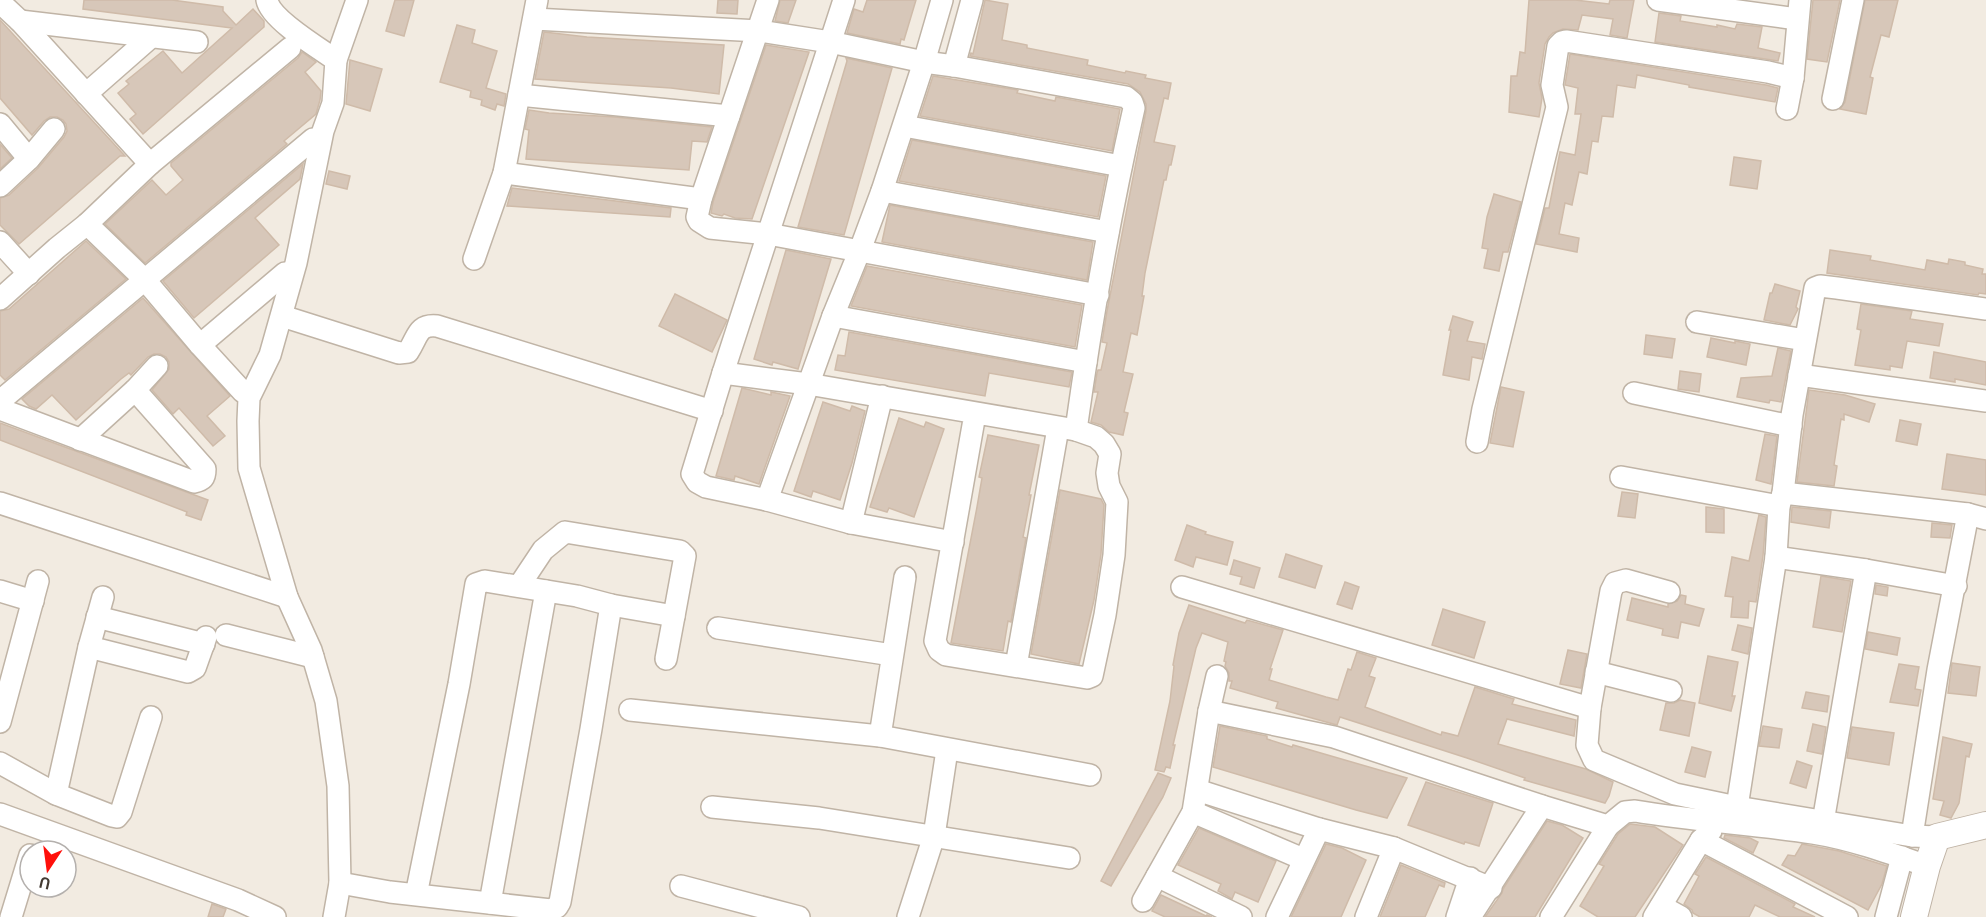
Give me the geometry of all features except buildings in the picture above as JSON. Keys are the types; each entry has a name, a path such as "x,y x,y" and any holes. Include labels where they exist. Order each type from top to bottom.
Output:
{"street":[{"path":"267,0 268,6 288,27 336,60"},
{"path":"334,917 340,883 338,786 326,701 313,657 287,597 249,468 248,421 249,398 270,355 296,263 323,131 333,103 336,60 357,0"},
{"path":"768,0 701,199 697,217 699,221 710,228 768,234 1098,294"},
{"path":"844,0 692,474 697,482 706,487 767,500 851,523 953,542"},
{"path":"767,500 833,316 882,192 942,0"},
{"path":"954,66 972,0"},
{"path":"1658,0 1799,10 1793,78 1787,109"},
{"path":"1833,99 1853,0"},
{"path":"4,6 150,164"},
{"path":"474,259 504,173 536,10 759,31 1126,97 1132,102 1134,108 1108,232 1086,362 1067,429 1016,666"},
{"path":"20,21 197,42"},
{"path":"86,94 151,37"},
{"path":"1477,442 1483,409 1557,107 1552,79 1558,46 1566,41 1768,72 1793,78"},
{"path":"0,299 87,224 150,164 290,48"},
{"path":"519,95 729,116"},
{"path":"0,124 29,159"},
{"path":"904,126 1121,166"},
{"path":"0,186 29,159 54,129"},
{"path":"0,401 313,139"},
{"path":"504,173 701,199"},
{"path":"882,192 1108,232"},
{"path":"87,224 145,280 243,392"},
{"path":"0,242 29,274"},
{"path":"200,345 285,273"},
{"path":"1737,807 1776,557 1791,426 1815,288 1820,286 1986,309"},
{"path":"282,316 399,353 408,352 422,327 437,326 712,411"},
{"path":"833,316 1086,362"},
{"path":"1697,322 1805,340"},
{"path":"80,440 158,366"},
{"path":"723,373 882,396 1067,429 1096,438 1104,444 1110,454 1107,473 1109,486 1117,502 1114,555 1105,615 1092,676 1087,678 946,655 939,650 934,641 975,414"},
{"path":"1799,375 1986,401"},
{"path":"0,409 194,482 201,481 205,477 205,469 135,390"},
{"path":"1634,393 1791,426"},
{"path":"851,523 882,396"},
{"path":"1621,477 1781,500 1977,517 1956,586 1938,670 1912,836"},
{"path":"0,503 287,597"},
{"path":"519,586 543,550 565,532 680,551 685,556 666,659"},
{"path":"1776,557 1956,586"},
{"path":"1823,822 1866,570"},
{"path":"880,736 905,577"},
{"path":"416,895 459,684 476,584 485,580 674,616"},
{"path":"1669,592 1626,580 1615,583 1611,591 1590,708 1587,745 1594,760 1676,794 1823,822 1912,836 1937,837 1986,825"},
{"path":"1182,586 1590,708"},
{"path":"0,591 35,591 0,722"},
{"path":"490,903 546,591"},
{"path":"340,883 416,895 551,910 557,908 560,902 591,729 611,605"},
{"path":"56,794 100,607 212,638 313,657"},
{"path":"718,628 892,655"},
{"path":"89,647 188,672 195,668 212,638"},
{"path":"1596,672 1671,691"},
{"path":"1143,901 1193,812 1217,676"},
{"path":"630,710 880,736 1090,775"},
{"path":"1209,711 1334,737 1608,826"},
{"path":"0,763 56,794 117,817 121,812 151,717"},
{"path":"908,917 934,836 947,750"},
{"path":"1197,790 1319,829 1394,848 1491,888"},
{"path":"1470,917 1491,888 1542,806"},
{"path":"712,807 819,818 1069,858"},
{"path":"1551,917 1608,826 1625,812 1635,811 1814,833 1927,866"},
{"path":"1193,812 1303,859"},
{"path":"0,814 238,900 276,917"},
{"path":"1681,917 1658,912 1701,840 1721,823"},
{"path":"35,839 39,828"},
{"path":"1277,917 1319,829"},
{"path":"1914,917 1937,837"},
{"path":"1701,840 1847,917"},
{"path":"1366,917 1394,848"},
{"path":"1886,917 1902,857"},
{"path":"1157,876 1241,917"},
{"path":"1457,917 1470,878"},
{"path":"681,886 799,917"},
{"path":"11,917 18,894"}]}
